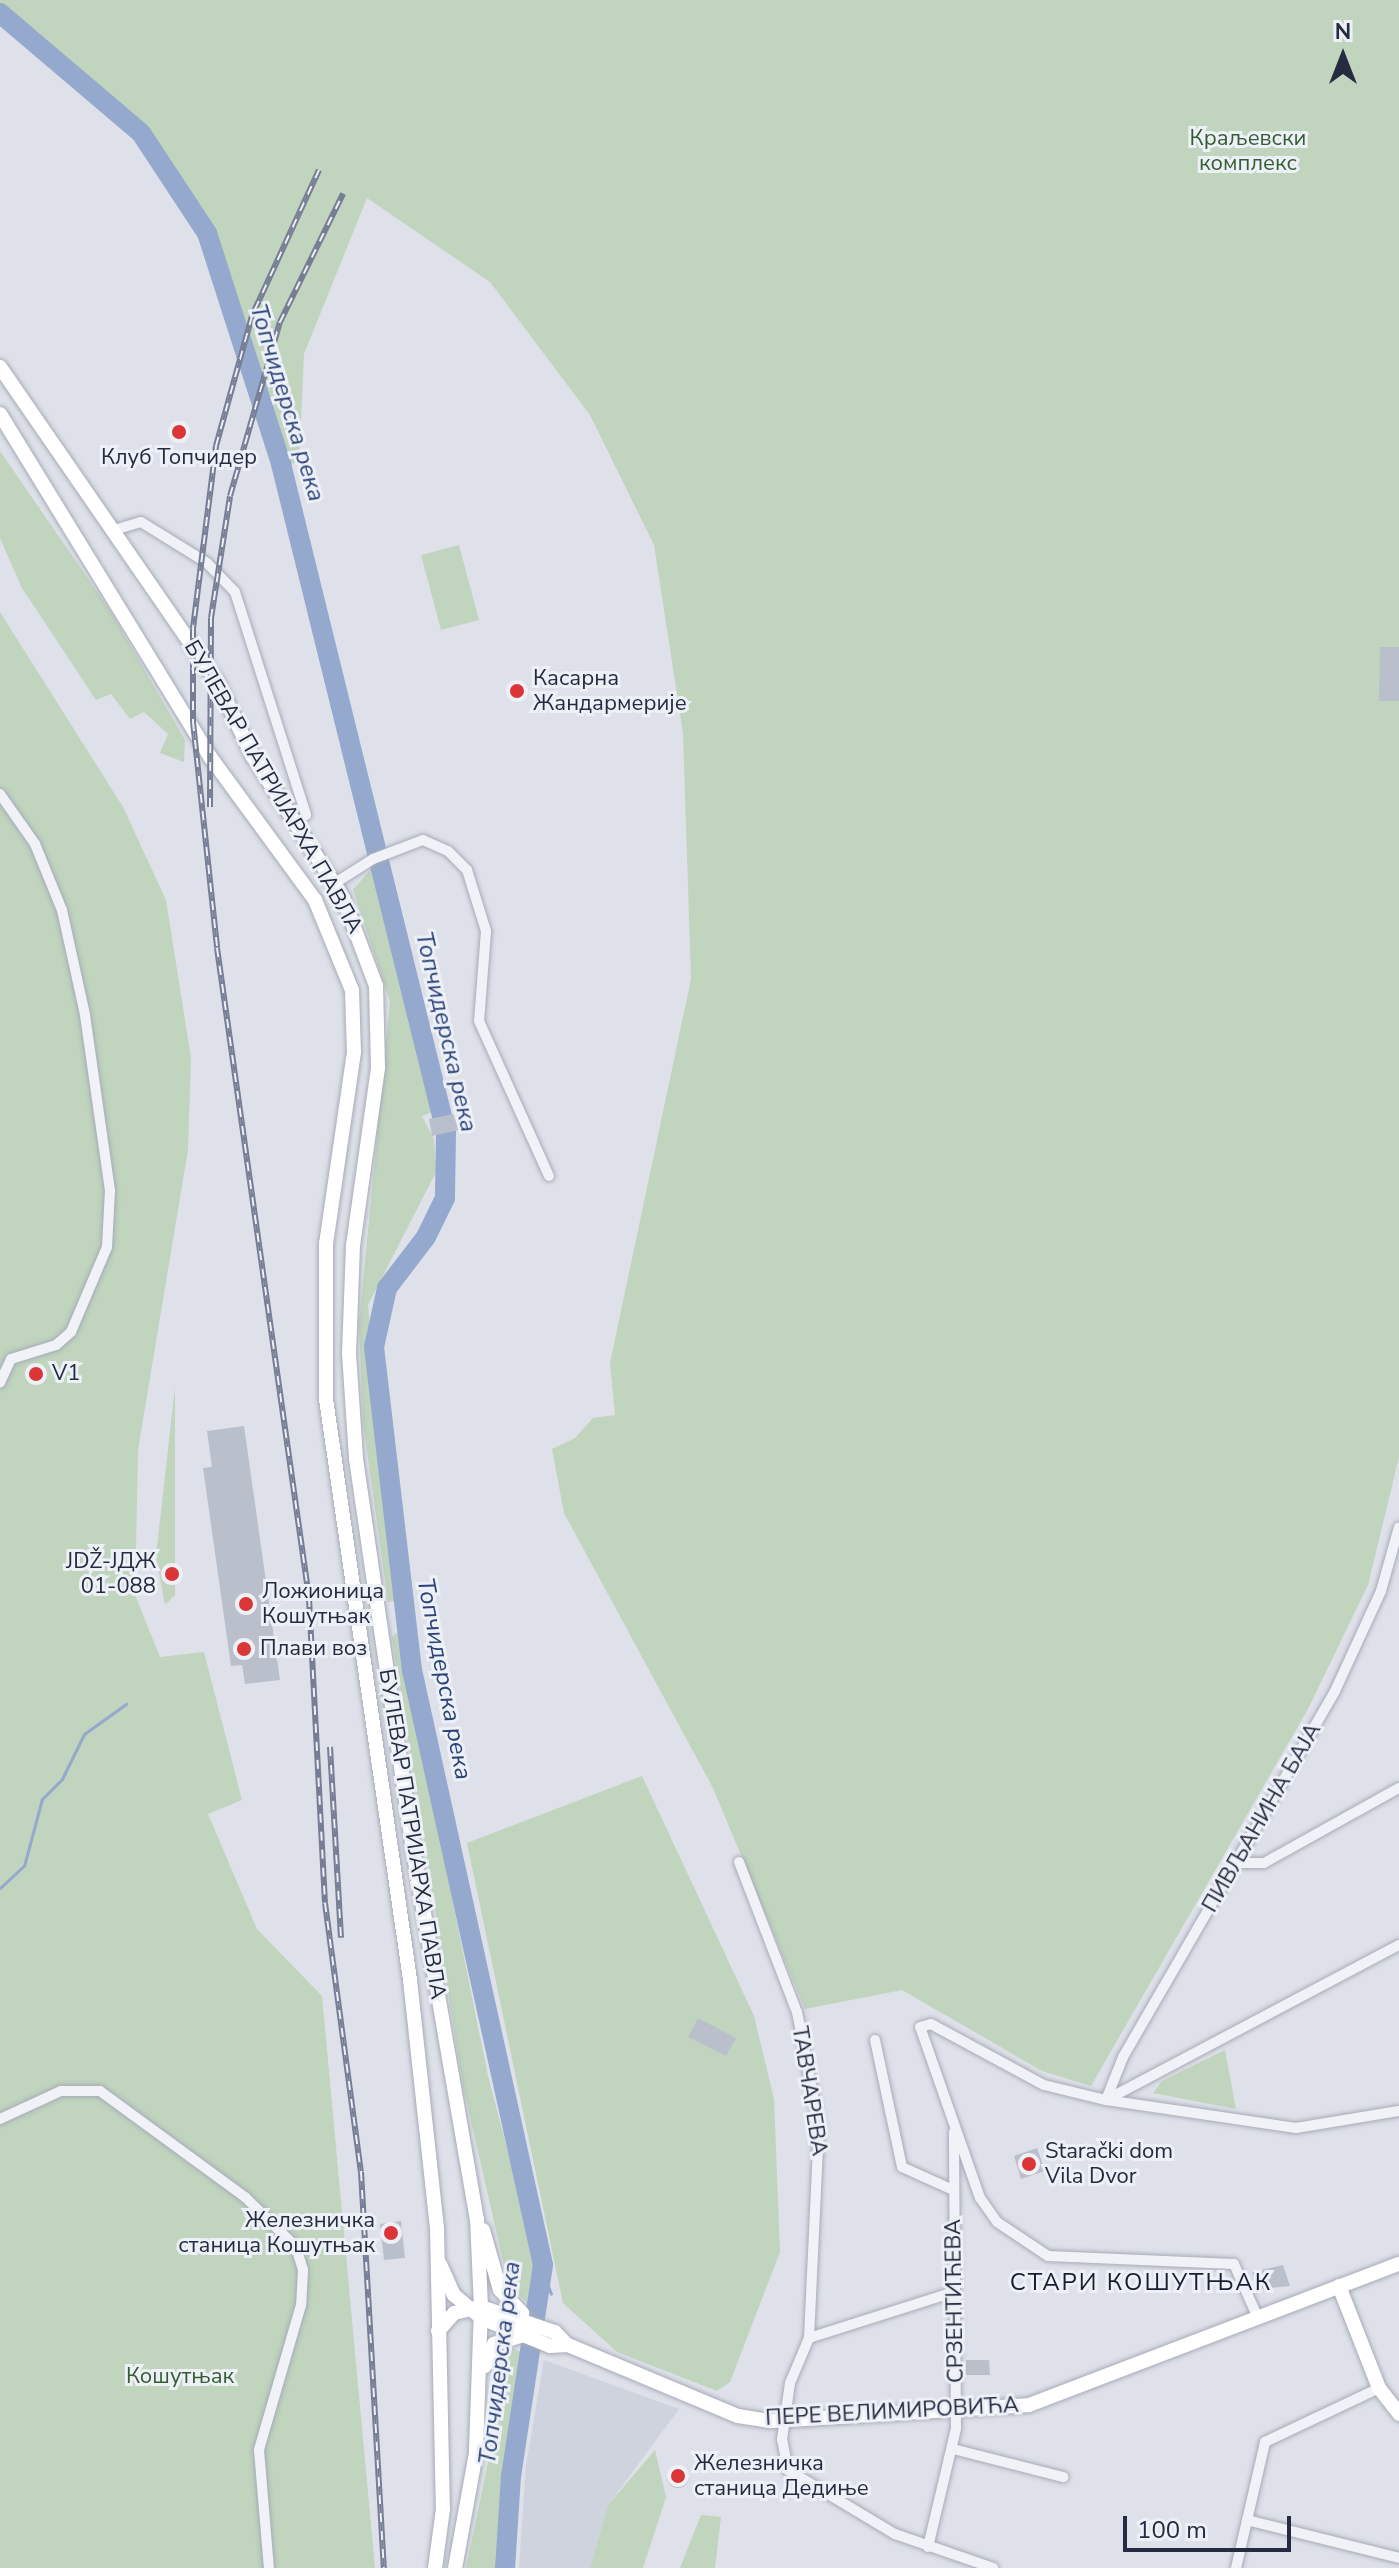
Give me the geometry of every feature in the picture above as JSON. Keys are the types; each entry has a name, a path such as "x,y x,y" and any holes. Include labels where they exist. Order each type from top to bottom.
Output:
{"main road":[{"name":"БУЛЕВАР ПАТРИЈАРХА ПАВЛА","path":"0,367 211,671 253,757 335,883 371,964 380,1018 349,1287 356,1459 433,1973 477,2219 476,2311 480,2377 470,2504 455,2568"},
{"name":"БУЛЕВАР ПАТРИЈАРХА ПАВЛА","path":"0,414 211,758 315,900 349,979 355,1041 326,1243 326,1399 410,1980 439,2256 437,2305 443,2509 435,2568"},
{"path":"477,2219 500,2290 527,2328 494,2344 480,2377"},
{"path":"438,2331 476,2311 445,2281 439,2256"},
{"name":"ПЕРЕ ВЕЛИМИРОВИЋА","path":"476,2311 527,2328 738,2416 785,2420 957,2412 1039,2402 1399,2264"},
{"path":"1339,2286 1379,2388 1399,2414"}],"street":[{"path":"111,531 141,522 207,563 235,592 306,815"},
{"path":"0,794 35,844 66,925 110,1190 107,1247 71,1332 56,1345 11,1359 0,1383"},
{"path":"335,883 373,859 423,840 454,855 471,878 486,931 479,1021 549,1176"},
{"name":"ПИВЉАНИНА БАЈА","path":"1106,2100 1123,2057 1346,1670 1381,1591 1399,1527"},
{"path":"1236,1863 1264,1863 1399,1788"},
{"name":"ТАВЧАРЕВА","path":"739,1862 797,2012 819,2126 809,2338 794,2367 785,2420 783,2456 791,2473 878,2525 928,2547 993,2568"},
{"path":"1106,2100 1399,1945"},
{"path":"1258,2318 1234,2264 1061,2258 1027,2246 984,2207 921,2025 931,2024 1035,2082 1106,2100 1296,2128 1399,2111"},
{"name":"СРЗЕНТИЋЕВА","path":"875,2040 902,2167 953,2190"},
{"path":"0,2119 61,2091 100,2091 245,2197 296,2247 303,2270 301,2305 259,2450 269,2568"},
{"name":"СРЗЕНТИЋЕВА","path":"928,2547 953,2449 957,2412 953,2190 955,2122"},
{"path":"809,2338 954,2292"},
{"path":"1236,2568 1267,2439 1379,2388"},
{"path":"953,2449 1063,2477"},
{"path":"1247,2520 1399,2558"}],"shaded area":[{"path":"544,2360 679,2409 608,2505 590,2568 519,2568 526,2465"}],"green space":[{"name":"Краљевски комплекс","path":"0,0 1399,0 1399,1457 1368,1585 1308,1709 1091,2086 1042,2071 902,1990 805,2009 713,1788 564,1513 552,1449 575,1438 593,1418 615,1415 610,1363 691,979 683,733 654,545 590,415 490,282 367,198 304,354 299,463 281,464 207,233 175,177 141,133 0,13"},
{"path":"0,451 111,612 185,740 184,762 160,753 168,734 144,712 130,719 111,694 96,700 22,588 0,538"},
{"path":"459,545 479,620 441,630 421,555"},
{"name":"Кошутњак","path":"0,612 123,807 166,900 191,1058 188,1150 138,1450 135,1595 160,1657 204,1652 242,1800 208,1814 257,1929 322,1996 375,2568 0,2568"},
{"path":"376,863 435,1111 422,1116 434,1139 436,1172 368,1305 395,1601 388,1602 363,1422 359,1325 390,1001 353,890"},
{"path":"175,1387 175,1595 165,1605 156,1556"},
{"path":"398,1632 488,2076 537,2263 532,2306 509,2287 463,2086 392,1637"},
{"path":"642,1776 754,2016 774,2099 780,2252 730,2382 717,2391 617,2352 563,2303 467,1843"},
{"path":"1225,2050 1236,2109 1153,2093 1162,2081"},
{"path":"513,2348 522,2353 497,2568 466,2568 489,2458 496,2360"},
{"path":"655,2450 666,2497 643,2568 590,2568 608,2505"},
{"path":"701,2515 721,2517 715,2568 680,2568"}],"building":[{"path":"1380,647 1399,647 1399,701 1379,701"},
{"path":"453,1114 459,1130 432,1136 429,1119"},
{"name":"Ложионица Кошутњак","path":"244,1426 280,1680 245,1684 242,1665 231,1666 203,1468 212,1467 207,1431"},
{"path":"698,2018 736,2038 726,2056 688,2037"},
{"name":"Starački dom Vila Dvor","path":"1037,2148 1045,2171 1021,2179 1014,2156"},
{"name":"Железничка станица Кошутњак","path":"401,2221 405,2258 384,2260 380,2224"},
{"path":"1283,2265 1290,2286 1258,2289 1252,2272"},
{"path":"966,2360 989,2360 990,2375 966,2375"},
{"name":"Железничка станица Дедиње","path":"674,2466 682,2466 689,2477 682,2488 674,2488 667,2481 667,2473"}],"waterway":[{"name":"Топчидерска река","path":"0,13 141,133 207,233 281,464 446,1132 445,1198 426,1237 387,1288 374,1347 412,1670 543,2265 511,2476 505,2568"},
{"path":"0,1888 24,1866 42,1799 62,1779 84,1734 126,1704"},
{"path":"543,2272 551,2294"}],"railway":[{"path":"319,170 252,316 216,446 193,629 193,722 217,948 309,1598 325,1903 361,2172 384,2568"},
{"path":"210,807 211,618 230,496 280,322 343,194"},
{"path":"330,1747 341,1938"}],"place":[{"name":"Клуб Топчидер","path":"179,432"},
{"name":"Касарна Жандармерије","path":"517,691"},
{"name":"V1","path":"36,1374"},
{"name":"JDŽ-JДЖ 01-088","path":"172,1574"},
{"name":"Ложионица Кошутњак","path":"246,1604"},
{"name":"Плави воз","path":"244,1649"},
{"name":"Starački dom Vila Dvor","path":"1029,2164"},
{"name":"Железничка станица Кошутњак","path":"391,2233"},
{"name":"Железничка станица Дедиње","path":"678,2476"}],"district":[{"name":"СТАРИ КОШУТЊАК","path":"1141,2283"}]}
